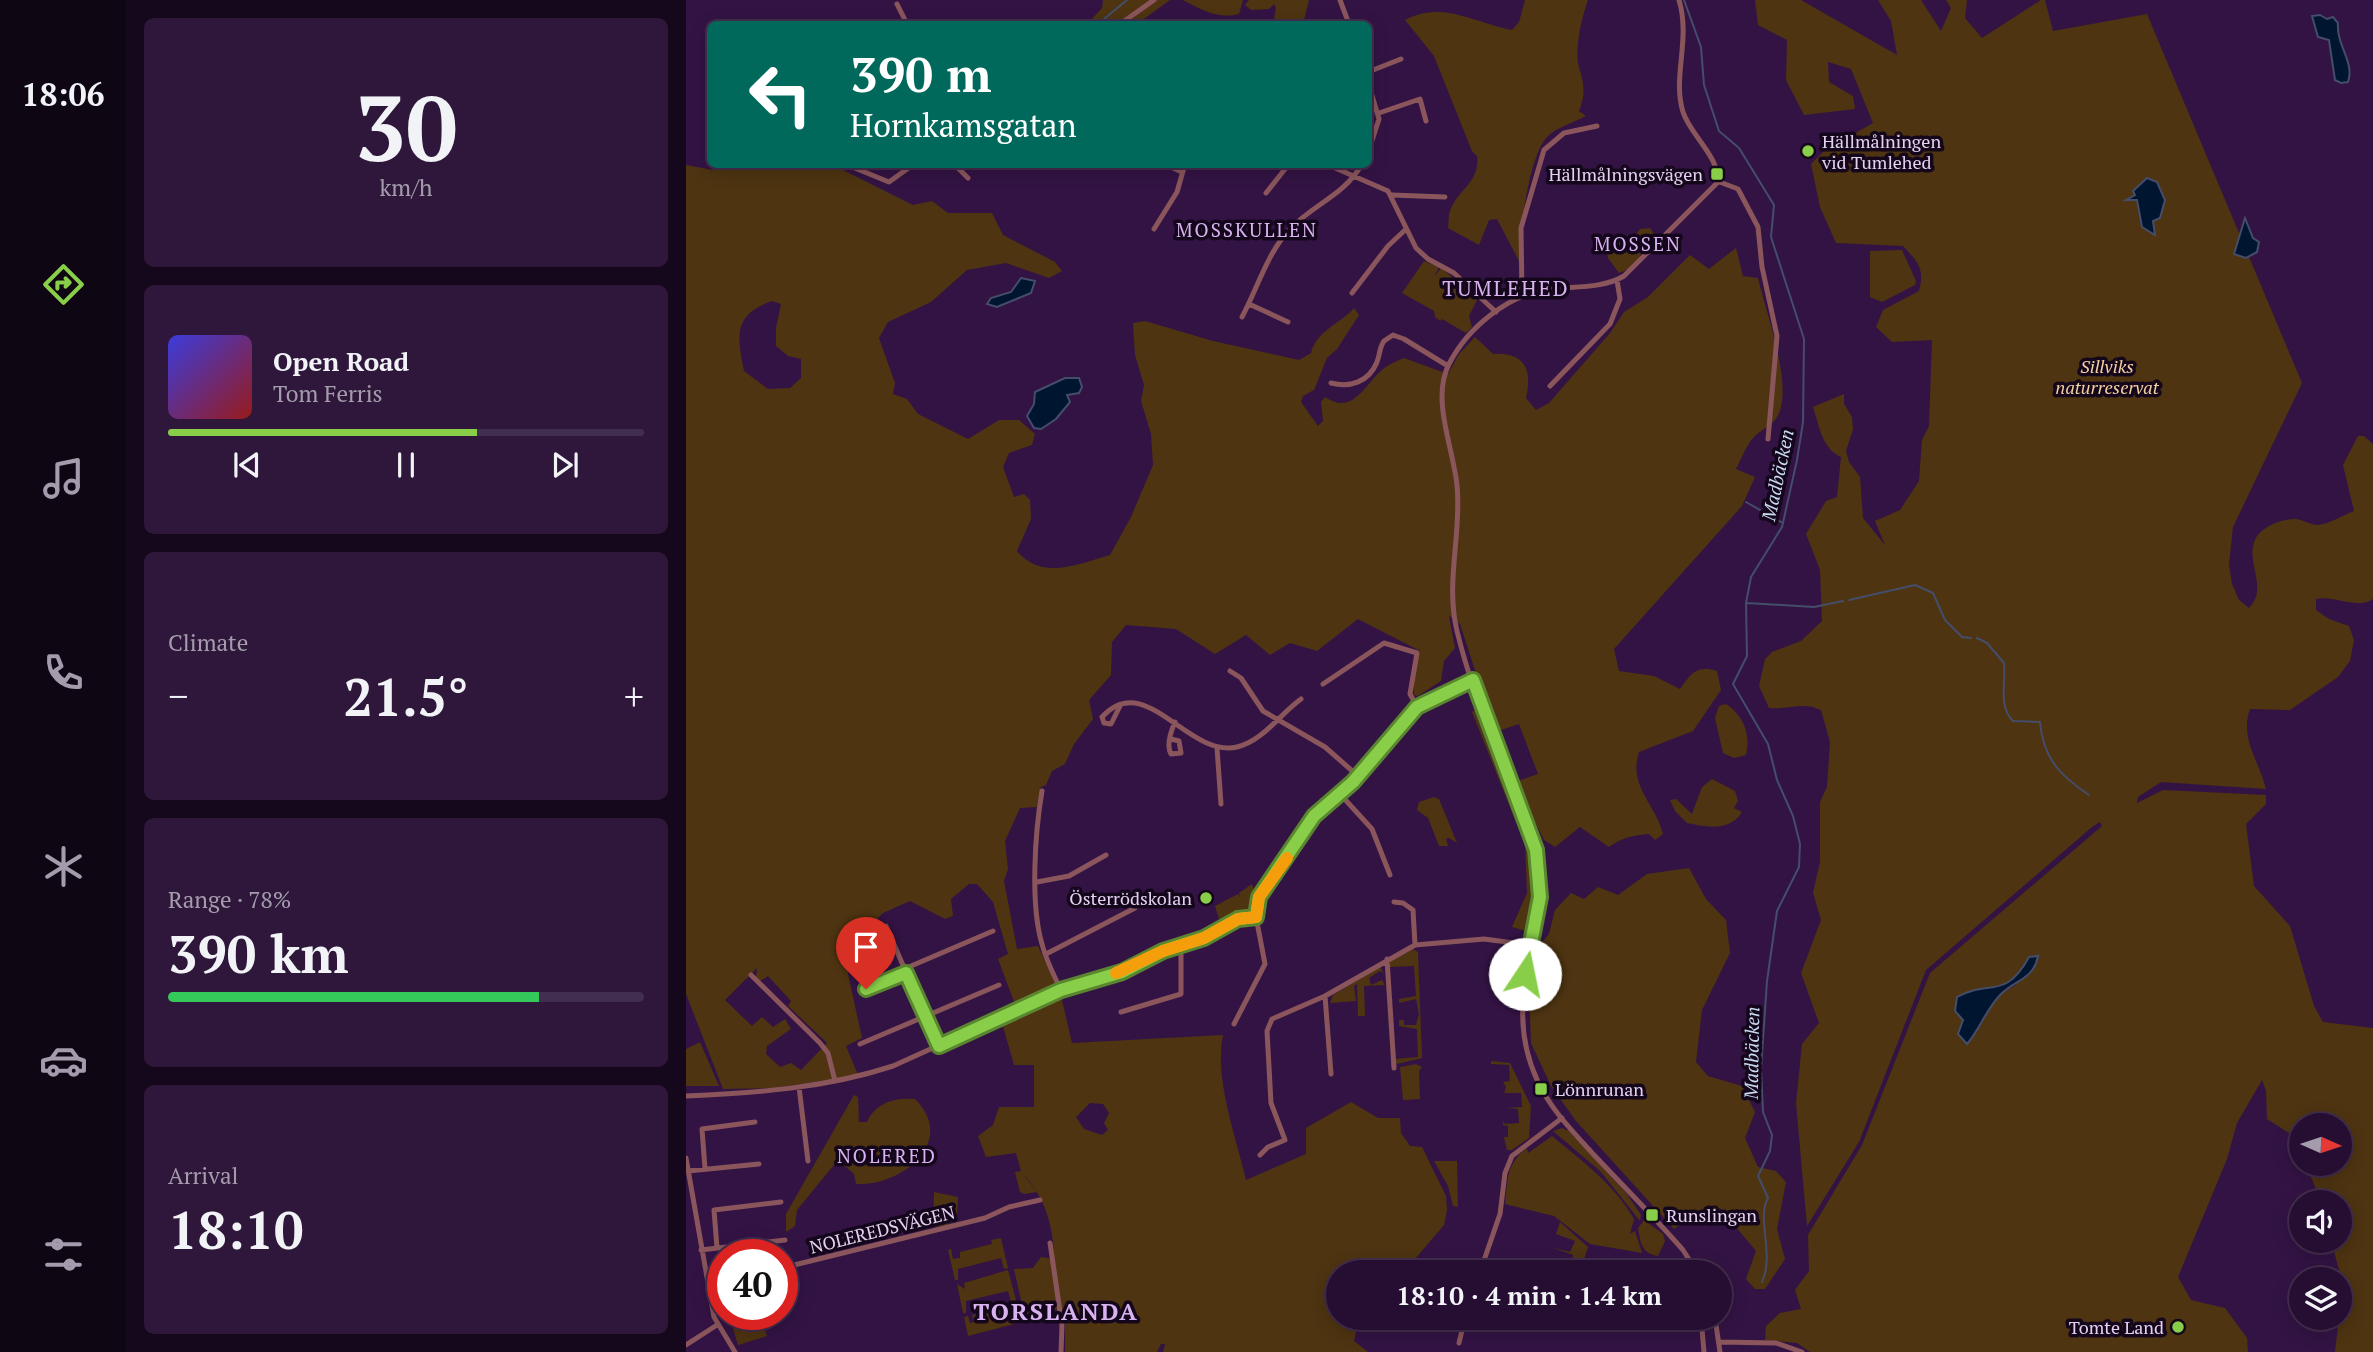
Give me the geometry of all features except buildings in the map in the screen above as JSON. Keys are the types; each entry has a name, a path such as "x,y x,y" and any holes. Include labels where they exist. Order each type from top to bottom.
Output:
{"street":[{"path":"1124,21 1154,0"},
{"path":"1340,0 1348,21"},
{"path":"1679,0 1685,32 1681,108 1691,131 1716,169 1717,181 1633,270 1616,280 1522,295 1496,312 1459,348 1448,366 1443,402 1458,505 1451,586 1463,653 1536,850 1540,897 1522,998 1525,1046 1538,1083 1562,1118 1684,1250 1690,1260"},
{"path":"897,4 906,21"},
{"path":"1372,70 1401,59"},
{"path":"1372,93 1379,112 1377,133 1372,144"},
{"path":"1372,111 1379,112 1420,99 1426,121"},
{"path":"1522,295 1521,228 1544,150 1564,133 1597,125"},
{"path":"855,168 889,182 908,168"},
{"path":"958,168 968,178"},
{"path":"1172,168 1182,173"},
{"path":"1154,229 1177,192 1184,168"},
{"path":"1266,193 1286,168"},
{"path":"1334,168 1382,187 1392,195 1405,230 1423,256 1454,273 1496,312"},
{"path":"1242,317 1284,235 1304,216 1354,178 1360,168"},
{"path":"1717,181 1738,189 1758,227 1762,267 1777,336 1769,439"},
{"path":"1392,195 1445,198"},
{"path":"1352,293 1388,246 1405,230"},
{"path":"1550,386 1610,324 1620,299 1616,280"},
{"path":"1249,304 1288,322"},
{"path":"1331,383 1347,386 1358,383 1375,366 1384,341 1393,335 1448,366"},
{"path":"1323,684 1377,646 1395,644 1417,653 1410,694 1417,707"},
{"path":"1230,671 1241,678 1257,705 1277,720 1317,741 1358,776"},
{"path":"1234,1024 1265,964 1256,917 1259,897 1279,872 1300,834 1314,816 1358,776 1417,707 1473,680"},
{"path":"1120,706 1135,704 1152,708 1175,722 1197,741 1217,748 1246,744 1301,699"},
{"path":"1171,739 1175,722"},
{"path":"1217,748 1221,804"},
{"path":"1042,790 1036,831 1039,928 1045,954 1061,990"},
{"path":"1340,794 1372,829 1390,874"},
{"path":"1037,882 1069,876 1106,855"},
{"path":"1394,902 1413,910 1415,945"},
{"path":"1045,954 1135,908"},
{"path":"686,1096 835,1082 893,1066 1061,990 1122,972 1181,945 1204,938 1238,919 1256,917"},
{"path":"886,926 939,1046"},
{"path":"866,989 993,931"},
{"path":"1260,1155 1268,1147 1285,1140 1271,1103 1268,1025 1275,1017 1325,996 1415,945 1484,939 1530,945"},
{"path":"1121,1012 1127,1008 1179,996 1182,990 1181,945"},
{"path":"1387,959 1394,1068"},
{"path":"751,975 828,1053 835,1082"},
{"path":"860,1044 999,985"},
{"path":"1325,996 1331,1074"},
{"path":"799,1087 808,1161"},
{"path":"1484,1260 1500,1214 1505,1173 1512,1156 1562,1118"},
{"path":"705,1169 702,1129 755,1122"},
{"path":"686,1158 707,1281"},
{"path":"688,1171 760,1164"},
{"name":"NOLEREDSVÄGEN","path":"798,1264 988,1217 1009,1207 1040,1200"},
{"path":"716,1239 714,1210 781,1202"},
{"path":"1050,1243 1060,1299 1061,1352"},
{"path":"701,1250 707,1249"},
{"path":"686,1345 709,1330"},
{"path":"721,1330 736,1352"},
{"path":"1459,1343 1462,1330"},
{"path":"1702,1330 1704,1352"},
{"path":"1718,1330 1720,1352"},
{"path":"1720,1342 1776,1343 1802,1352"}],"green space":[{"path":"1103,0 1170,0 1141,21 1090,21 1102,8"},
{"path":"1183,0 1243,0 1239,14 1224,16 1210,13"},
{"path":"1249,0 1309,0 1304,21 1274,21 1276,8 1274,4 1269,9 1251,10 1245,5"},
{"path":"1525,0 1588,0 1577,52 1584,89 1579,111 1586,116 1551,134 1540,147 1526,196 1519,261 1497,219 1489,220 1479,245 1448,228 1449,213 1475,173 1477,156 1472,151 1434,56 1405,20 1419,14 1446,13 1512,30 1519,22"},
{"name":"Sillviks naturreservat","path":"1755,0 1801,0 1897,55 1891,21 1878,0 1921,0 1941,31 1951,8 1946,0 1967,0 1965,18 1982,38 2041,0 2045,0 2053,31 2147,14 2302,383 2233,527 2229,564 2232,584 2239,600 2249,608 2255,600 2257,583 2253,548 2262,531 2272,524 2291,519 2315,525 2322,524 2354,511 2343,465 2358,436 2364,436 2373,444 2373,599 2353,603 2316,599 2316,610 2329,619 2349,626 2354,640 2350,661 2338,677 2290,710 2250,709 2247,720 2249,740 2266,789 2161,782 2138,797 2137,803 2163,790 2266,795 2266,804 2246,824 2254,886 2290,926 2314,1006 2323,1022 2373,1028 2373,1352 2335,1352 2338,1330 2352,1330 2352,1267 2338,1267 2334,1253 2352,1253 2352,1190 2316,1190 2311,1176 2352,1176 2352,1113 2289,1113 2289,1133 2267,1119 2266,1091 2262,1080 2237,1123 2227,1159 2178,1277 2191,1300 2225,1308 2247,1338 2248,1352 1810,1352 1797,1343 1765,1340 1766,1326 1780,1313 1801,1309 1795,1290 1809,1271 1808,1235 1862,1145 1930,973 2102,826 2100,822 2092,827 1926,970 1859,1142 1807,1226 1796,1103 1802,1044 1819,1023 1801,973 1821,920 1813,893 1820,862 1820,802 1827,787 1830,742 1821,710 1808,706 1769,708 1759,686 1765,659 1772,652 1801,641 1822,621 1820,570 1806,534 1826,501 1837,497 1841,457 1825,442 1813,407 1844,394 1844,404 1852,417 1853,429 1846,451 1849,462 1860,477 1863,518 1885,545 1875,521 1900,510 1919,481 1922,440 1929,426 1932,340 1892,342 1876,327 1883,310 1919,291 1921,271 1913,257 1903,246 1836,243 1820,207 1811,164 1824,151 1873,123 1851,69 1828,62 1829,82 1853,96 1855,109 1804,115 1786,80 1787,40 1758,25","holes":["2029,957 2016,985 2002,993 1978,1023 1973,1037 1958,1034 1980,989 2003,984 2020,970"]},
{"path":"686,165 713,170 839,168 913,205 932,201 948,213 992,213 1003,235 1055,262 1062,271 1049,278 1006,263 967,270 931,302 888,322 879,338 895,383 893,394 907,399 918,414 968,439 999,420 1019,420 1035,434 1032,445 1009,453 1003,467 1014,497 1024,494 1030,500 1031,519 1017,551 1038,566 1049,568 1073,566 1110,555 1131,517 1153,465 1151,434 1141,401 1144,385 1135,355 1133,323 1145,321 1213,341 1299,360 1311,353 1323,333 1354,308 1359,315 1337,349 1327,358 1314,390 1303,396 1301,402 1318,426 1323,421 1321,402 1325,397 1335,402 1351,401 1383,369 1404,358 1448,374 1459,354 1475,337 1493,354 1512,356 1524,364 1528,379 1526,398 1536,410 1549,403 1610,333 1624,312 1648,297 1690,255 1709,269 1736,248 1743,276 1758,278 1777,351 1783,391 1781,407 1775,420 1752,439 1736,469 1755,477 1742,506 1614,649 1619,671 1654,676 1680,689 1699,670 1717,671 1721,690 1693,731 1639,752 1637,775 1663,834 1655,840 1649,834 1638,835 1609,847 1580,827 1555,847 1544,840 1515,782 1538,774 1519,724 1495,732 1460,624 1449,616 1455,648 1444,661 1441,681 1418,696 1414,695 1414,674 1420,651 1358,619 1317,651 1290,643 1270,655 1246,635 1215,654 1176,629 1126,625 1112,642 1111,675 1089,700 1093,719 1074,744 1065,764 1052,771 1046,785 1041,787 1037,807 1020,808 1005,841 1008,869 1004,881 1017,949 1038,946 1061,996 1072,1043 1223,1035 1221,1070 1224,1089 1246,1180 1306,1154 1306,1128 1351,1102 1378,1118 1400,1118 1401,1133 1410,1146 1422,1147 1446,1196 1444,1225 1414,1260 1326,1260 1326,1330 1356,1330 1354,1341 1368,1352 1163,1352 1165,1344 1161,1344 1157,1352 1065,1352 1065,1314 1049,1306 1045,1308 1043,1318 1034,1312 1029,1317 1024,1314 1014,1269 1033,1268 1041,1257 1054,1259 1050,1225 1037,1192 1020,1192 1015,1172 1021,1171 1016,1153 986,1157 978,1136 993,1125 999,1107 1034,1107 1034,1065 1014,1065 1002,1023 1019,1015 998,959 1008,954 993,902 977,884 969,884 951,899 953,916 945,919 910,901 883,913 876,920 875,931 850,956 848,974 862,1038 846,1046 858,1075 776,1088 723,1089 686,994","holes":["772,301 781,304 776,328 776,346 788,356 801,359 801,378 790,388 768,389 744,371 740,347 744,320 750,313","757,968 756,977 760,981 768,976 791,1001 788,1006 827,1043 801,1070 791,1063 780,1067 766,1054 767,1046 791,1029 785,1019 773,1027 762,1017 752,1026 725,1000","1090,1103 1103,1104 1109,1113 1104,1123 1108,1130 1102,1135 1084,1129 1076,1117"]},
{"path":"1650,228 1657,238 1649,239 1634,267 1619,273 1608,258 1605,247 1614,241 1631,241 1640,229"},
{"path":"1902,250 1916,281 1915,285 1882,302 1870,297 1870,251"},
{"path":"1424,261 1439,267 1434,277 1441,268 1478,298 1469,316 1472,327 1466,333 1442,319 1440,321 1435,317 1434,311 1402,293"},
{"path":"1726,704 1737,714 1744,726 1746,755 1734,758 1723,753 1715,718 1719,706"},
{"path":"1476,709 1486,726 1530,845 1537,892 1534,913 1526,931 1512,927 1527,893 1525,845 1472,712"},
{"path":"1712,779 1735,791 1738,801 1734,808 1742,812 1731,823 1724,825 1710,827 1687,823 1675,811 1670,800 1676,799 1692,814 1702,787"},
{"path":"1434,797 1439,799 1457,843 1449,838 1446,839 1448,846 1439,846 1428,818 1417,810 1419,802"},
{"path":"1689,868 1706,899 1726,920 1730,953 1702,1010 1696,1062 1708,1076 1742,1086 1755,1112 1745,1138 1758,1167 1776,1171 1786,1182 1777,1229 1785,1259 1765,1289 1755,1289 1746,1279 1756,1251 1720,1208 1685,1221 1674,1229 1576,1121 1551,1086 1531,1043 1529,991 1540,944 1549,934 1555,910 1571,893 1584,899 1598,887 1618,895 1647,874"},
{"path":"1252,884 1255,894 1252,911 1220,922 1215,906 1238,894 1240,897 1239,893"},
{"path":"1413,949 1418,952 1422,1058 1397,1064 1393,1059 1418,1057 1417,1029 1399,1026 1399,1020 1404,1020 1404,1025 1416,1025 1419,1014 1416,999 1399,1003 1399,999 1416,996 1414,966 1389,967 1390,961"},
{"path":"1380,967 1384,974 1380,971 1369,978 1371,985 1382,980 1385,985 1364,986 1365,1016 1358,1016 1357,984 1354,986 1356,1001 1330,1003 1333,995"},
{"path":"700,1042 719,1086 686,1086 686,1049"},
{"path":"1491,1061 1510,1063 1531,1106 1529,1138 1512,1150 1507,1150 1504,1137 1508,1137 1508,1126 1503,1125 1503,1121 1505,1124 1519,1123 1518,1109 1507,1108 1522,1107 1521,1093 1505,1093 1503,1098 1506,1087 1503,1082 1510,1081 1509,1065 1491,1064"},
{"path":"1416,1064 1422,1067 1419,1071 1420,1099 1403,1100 1400,1067"},
{"path":"854,1095 858,1097 859,1122 867,1122 875,1110 887,1103 900,1099 915,1099 927,1115 930,1131 927,1146 906,1170 873,1183 856,1184 854,1174 838,1160 797,1210 795,1226 786,1232 786,1214"},
{"path":"1562,1128 1569,1131 1627,1194 1641,1215 1640,1221 1601,1172 1553,1131"},
{"path":"1552,1136 1597,1174 1617,1195 1634,1219 1630,1234 1635,1231 1642,1253 1590,1244 1554,1216 1505,1204 1509,1173 1515,1160 1527,1148 1528,1153"},
{"path":"1434,1161 1457,1161 1458,1207 1453,1206 1448,1186"},
{"path":"934,1192 958,1197 957,1214 947,1225 933,1227"},
{"path":"1644,1220 1663,1234 1665,1241 1658,1256 1648,1253 1641,1242 1638,1228"},
{"path":"1560,1222 1588,1247 1584,1260 1572,1260 1573,1255 1551,1247 1570,1252 1575,1241 1556,1234"},
{"path":"1001,1238 1008,1268 1004,1269 1001,1258 958,1269 958,1280 955,1280 948,1250 951,1249 953,1259 960,1258 960,1252 992,1244 991,1240"},
{"path":"1008,1270 1016,1300 1011,1302 1008,1291 966,1301 966,1313 963,1313 957,1284 965,1289 964,1283"},
{"path":"1006,1307 1009,1311 1014,1310 1018,1323 968,1336 964,1317 968,1316 970,1323 974,1322 972,1315 996,1312"},
{"path":"734,1330 765,1330 767,1336 738,1345"}],"water":[{"path":"2320,15 2327,19 2333,17 2338,23 2349,67 2348,82 2335,80 2329,40 2318,37 2312,16"},
{"path":"2147,178 2157,182 2165,200 2160,218 2153,221 2155,235 2142,227 2137,200 2126,200 2135,195 2133,191"},
{"path":"2245,218 2253,238 2259,242 2257,252 2246,258 2234,254"},
{"path":"1021,278 1035,281 1031,293 997,307 987,304 991,298 1011,292"},
{"path":"1065,378 1079,378 1082,387 1079,393 1067,395 1070,402 1056,419 1041,429 1034,428 1027,416 1034,404 1035,392"},
{"path":"2038,956 2032,970 1996,1000 1967,1044 1958,1034 1963,1020 1955,1011 1957,997 1978,989 2004,984 2020,971 2029,957"}],"waterway":[{"path":"1102,21 1127,0"},
{"name":"Madbäcken","path":"1684,0 1701,47 1704,85 1719,131 1739,148 1774,205 1771,237 1804,339 1803,422 1797,460 1782,527 1751,577 1746,603 1747,656 1733,684 1768,744 1777,780 1793,816 1800,844 1799,867 1777,911 1767,981 1761,1069 1763,1112 1772,1135 1770,1151 1758,1176 1768,1198 1764,1216 1767,1260 1762,1282"},
{"path":"1746,502 1781,522"},
{"path":"1849,600 1915,585 1933,593 1945,620 1962,637 1971,638"},
{"path":"1747,603 1814,607 1843,601"},
{"path":"1977,638 1987,643 2004,663 2004,702 2008,715 2013,721 2040,722 2045,746 2055,765 2089,795"}],"slow traffic":[{"path":"1116,973 1163,951 1204,938 1238,919 1256,917 1259,897 1287,858"}],"place":[{"name":"Hällmålningen vid Tumlehed","path":"1808,151"},
{"name":"Hällmålningsvägen","path":"1717,174"},
{"name":"Österrödskolan","path":"1206,898"},
{"name":"Lönnrunan","path":"1541,1089"},
{"name":"Runslingan","path":"1652,1215"},
{"name":"Tomte Land","path":"2178,1327"}],"district":[{"name":"MOSSKULLEN","path":"1247,229"},
{"name":"MOSSEN","path":"1638,243"},
{"name":"TUMLEHED","path":"1506,288"},
{"name":"NOLERED","path":"887,1155"},
{"name":"TORSLANDA","path":"1056,1311"}],"route":[{"path":"866,989 906,973 939,1046 1061,990 1122,972 1163,951 1204,938 1238,919 1256,917 1259,897 1279,872 1295,841 1321,808 1353,782 1386,740 1417,707 1473,680 1483,713 1531,830 1536,850 1540,897 1525,974"}]}
